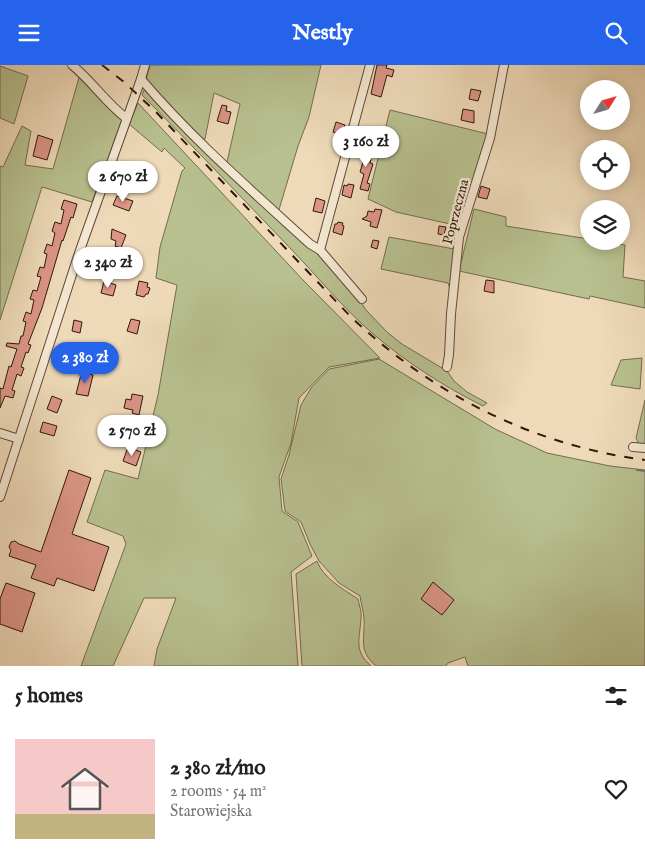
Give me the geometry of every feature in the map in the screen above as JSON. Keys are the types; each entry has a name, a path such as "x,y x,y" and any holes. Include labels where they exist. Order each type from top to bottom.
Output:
{"street":[{"path":"72,65 89,79 117,111 126,118"},
{"path":"0,497 78,258 145,65"},
{"path":"320,250 370,65"},
{"name":"Poprzeczna","path":"447,367 450,355 450,315 459,237 490,138 504,65"},
{"path":"141,79 183,126 242,183 310,244 320,250 362,299"},
{"path":"0,433 19,439"},
{"path":"633,447 645,449"}],"green space":[{"path":"150,65 321,65 309,117 298,146 278,213 227,162 240,104 214,93 205,139 200,139 168,107 146,80"},
{"path":"0,66 28,76 14,124 0,118"},
{"path":"80,74 122,120 92,202 42,187 0,320 0,166 3,167 22,126 31,131 25,165 53,169"},
{"path":"144,90 151,94 186,133 318,251 354,292 366,310 387,332 402,344 447,371 454,381 467,392 487,403 483,406 425,373 385,344 361,323 142,95"},
{"path":"138,103 303,280 380,358 329,367 299,398 291,443 279,477 282,511 298,522 312,556 291,572 298,666 154,666 157,649 176,598 144,598 113,666 81,666 126,544 123,536 87,522 105,470 138,479 158,395 177,285 156,278 160,247 182,171 185,168 164,148 162,152 129,124"},
{"path":"390,110 488,134 459,226 396,212 368,199"},
{"path":"474,209 506,217 506,226 580,238 580,250 625,250 623,277 645,281 645,308 590,296 589,299 459,271"},
{"path":"389,237 454,249 451,291 448,283 381,269"},
{"path":"642,358 640,389 611,385 621,360"},
{"path":"379,359 495,429 547,453 610,466 645,470 645,666 468,666 465,657 448,663 446,666 376,666 370,660 364,645 364,616 360,596 339,583 319,561 301,522 285,511 281,479 301,405 311,388 329,369"},
{"path":"645,400 645,446 640,446 636,438"},
{"path":"317,561 329,578 358,599 361,611 359,644 362,655 371,666 302,666 296,574"}],"building":[{"path":"377,65 387,65 386,68 394,70 392,77 387,75 381,97 371,94"},
{"path":"471,89 481,91 478,101 469,99"},
{"path":"222,105 227,106 226,111 231,112 228,124 217,121"},
{"path":"463,109 474,111 474,123 461,120"},
{"path":"336,122 345,125 343,135 333,132"},
{"path":"38,135 53,140 47,160 33,156"},
{"path":"363,148 373,150 370,163 373,164 367,183 370,184 368,191 360,189 364,174 360,172 365,155 361,154"},
{"path":"121,168 130,172 124,189 117,187 118,184 116,184"},
{"path":"348,184 354,185 351,198 342,195 344,185 347,186"},
{"path":"481,186 490,189 487,199 478,197"},
{"path":"117,196 133,201 129,211 113,205"},
{"path":"316,198 325,201 322,213 313,211"},
{"path":"64,200 77,204 73,218 71,217 62,240 42,308 28,344 31,345 28,353 26,352 21,367 24,368 21,376 17,374 12,390 15,391 13,398 5,396 0,408 0,388 3,389 9,366 11,367 17,349 6,346 7,343 19,344 21,336 23,336 26,322 23,321 26,312 31,314 34,300 30,299 33,290 37,291 41,277 37,276 40,267 44,268 47,254 44,253 47,244 52,246 55,233 52,231 55,222 61,224 64,210 61,209"},
{"path":"375,209 382,210 377,228 370,226 371,222 362,219 367,216 368,211 374,212"},
{"path":"338,222 343,223 342,225 344,226 342,235 333,232 335,224"},
{"path":"439,226 446,227 444,235 438,234"},
{"path":"112,229 126,235 121,248 115,246 116,241 111,239"},
{"path":"373,240 379,241 377,249 371,247"},
{"path":"486,280 494,281 494,293 484,291"},
{"path":"104,281 116,285 113,296 101,293"},
{"path":"139,281 148,283 147,287 150,288 148,294 144,297 136,295"},
{"path":"131,319 140,321 137,334 127,331"},
{"path":"74,320 82,322 80,333 72,331"},
{"path":"82,371 93,375 88,396 76,394"},
{"path":"132,394 143,396 139,415 132,413 133,410 124,408 126,399 131,400"},
{"path":"52,396 62,400 57,413 47,409"},
{"path":"43,422 57,426 54,436 40,432"},
{"path":"128,447 141,452 136,466 123,461"},
{"path":"69,470 91,478 72,534 109,547 94,591 57,578 54,586 31,578 36,565 9,556 11,542 15,541 41,552"},
{"path":"433,582 454,600 442,615 421,599"},
{"path":"6,583 35,593 22,632 0,624 0,599"}],"waterway":[{"path":"637,470 645,471"}],"railway":[{"path":"102,65 124,82 156,112 350,316 415,369 450,392 486,412 524,428 563,442 603,453 645,460"}]}
